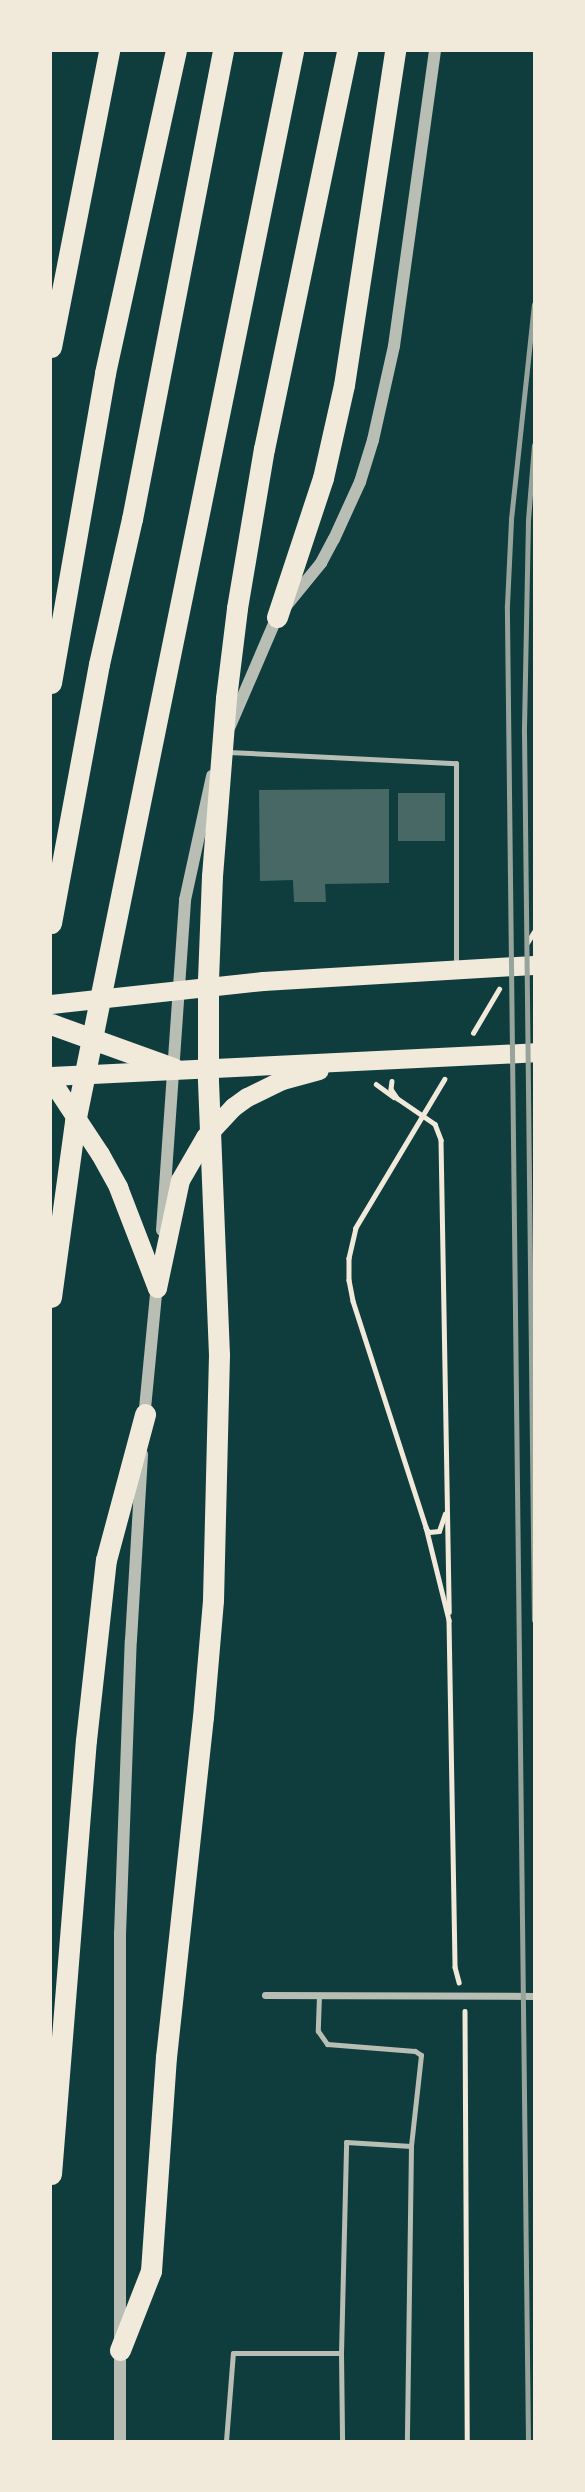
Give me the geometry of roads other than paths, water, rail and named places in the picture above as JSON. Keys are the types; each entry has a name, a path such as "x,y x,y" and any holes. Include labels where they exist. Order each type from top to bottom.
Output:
{"highway":[{"path":"51,347 109,51"},
{"path":"51,683 105,373 176,51"},
{"path":"51,923 99,664 132,519 223,51"},
{"path":"51,1297 75,1122 163,678 293,51"},
{"path":"120,2350 150,2271 166,2057 208,1671 216,1541 219,1418 207,1036 212,876 226,698 237,608 264,449 346,51"},
{"path":"277,617 323,478 344,386 395,51"},
{"path":"51,1004 177,989 456,969 527,960"},
{"path":"51,1024 173,1068"},
{"path":"157,1288 118,1187 51,1078 173,1068 534,1052"},
{"path":"157,1288 180,1180 205,1137 223,1116 247,1097 282,1080 371,1059"},
{"path":"51,2174 86,1740 106,1560 145,1414"}],"street":[{"path":"120,2441 121,1885 131,1640 145,1414 157,1288 185,900 218,753 277,617 321,563 334,539 359,482 373,440 396,334 435,51"},
{"path":"265,1995 534,1996"}],"lane":[{"path":"218,753 266,752 456,763 456,969"},
{"path":"319,1995 318,2031 327,2044 415,2051 421,2055 411,2146 407,2441"},
{"path":"342,2441 341,2353 346,2142 411,2146"},
{"path":"226,2441 233,2353 341,2353"}],"railway":[{"path":"528,2441 507,605 511,519 534,304"},
{"path":"534,445 528,520 524,731 534,1620"}]}
